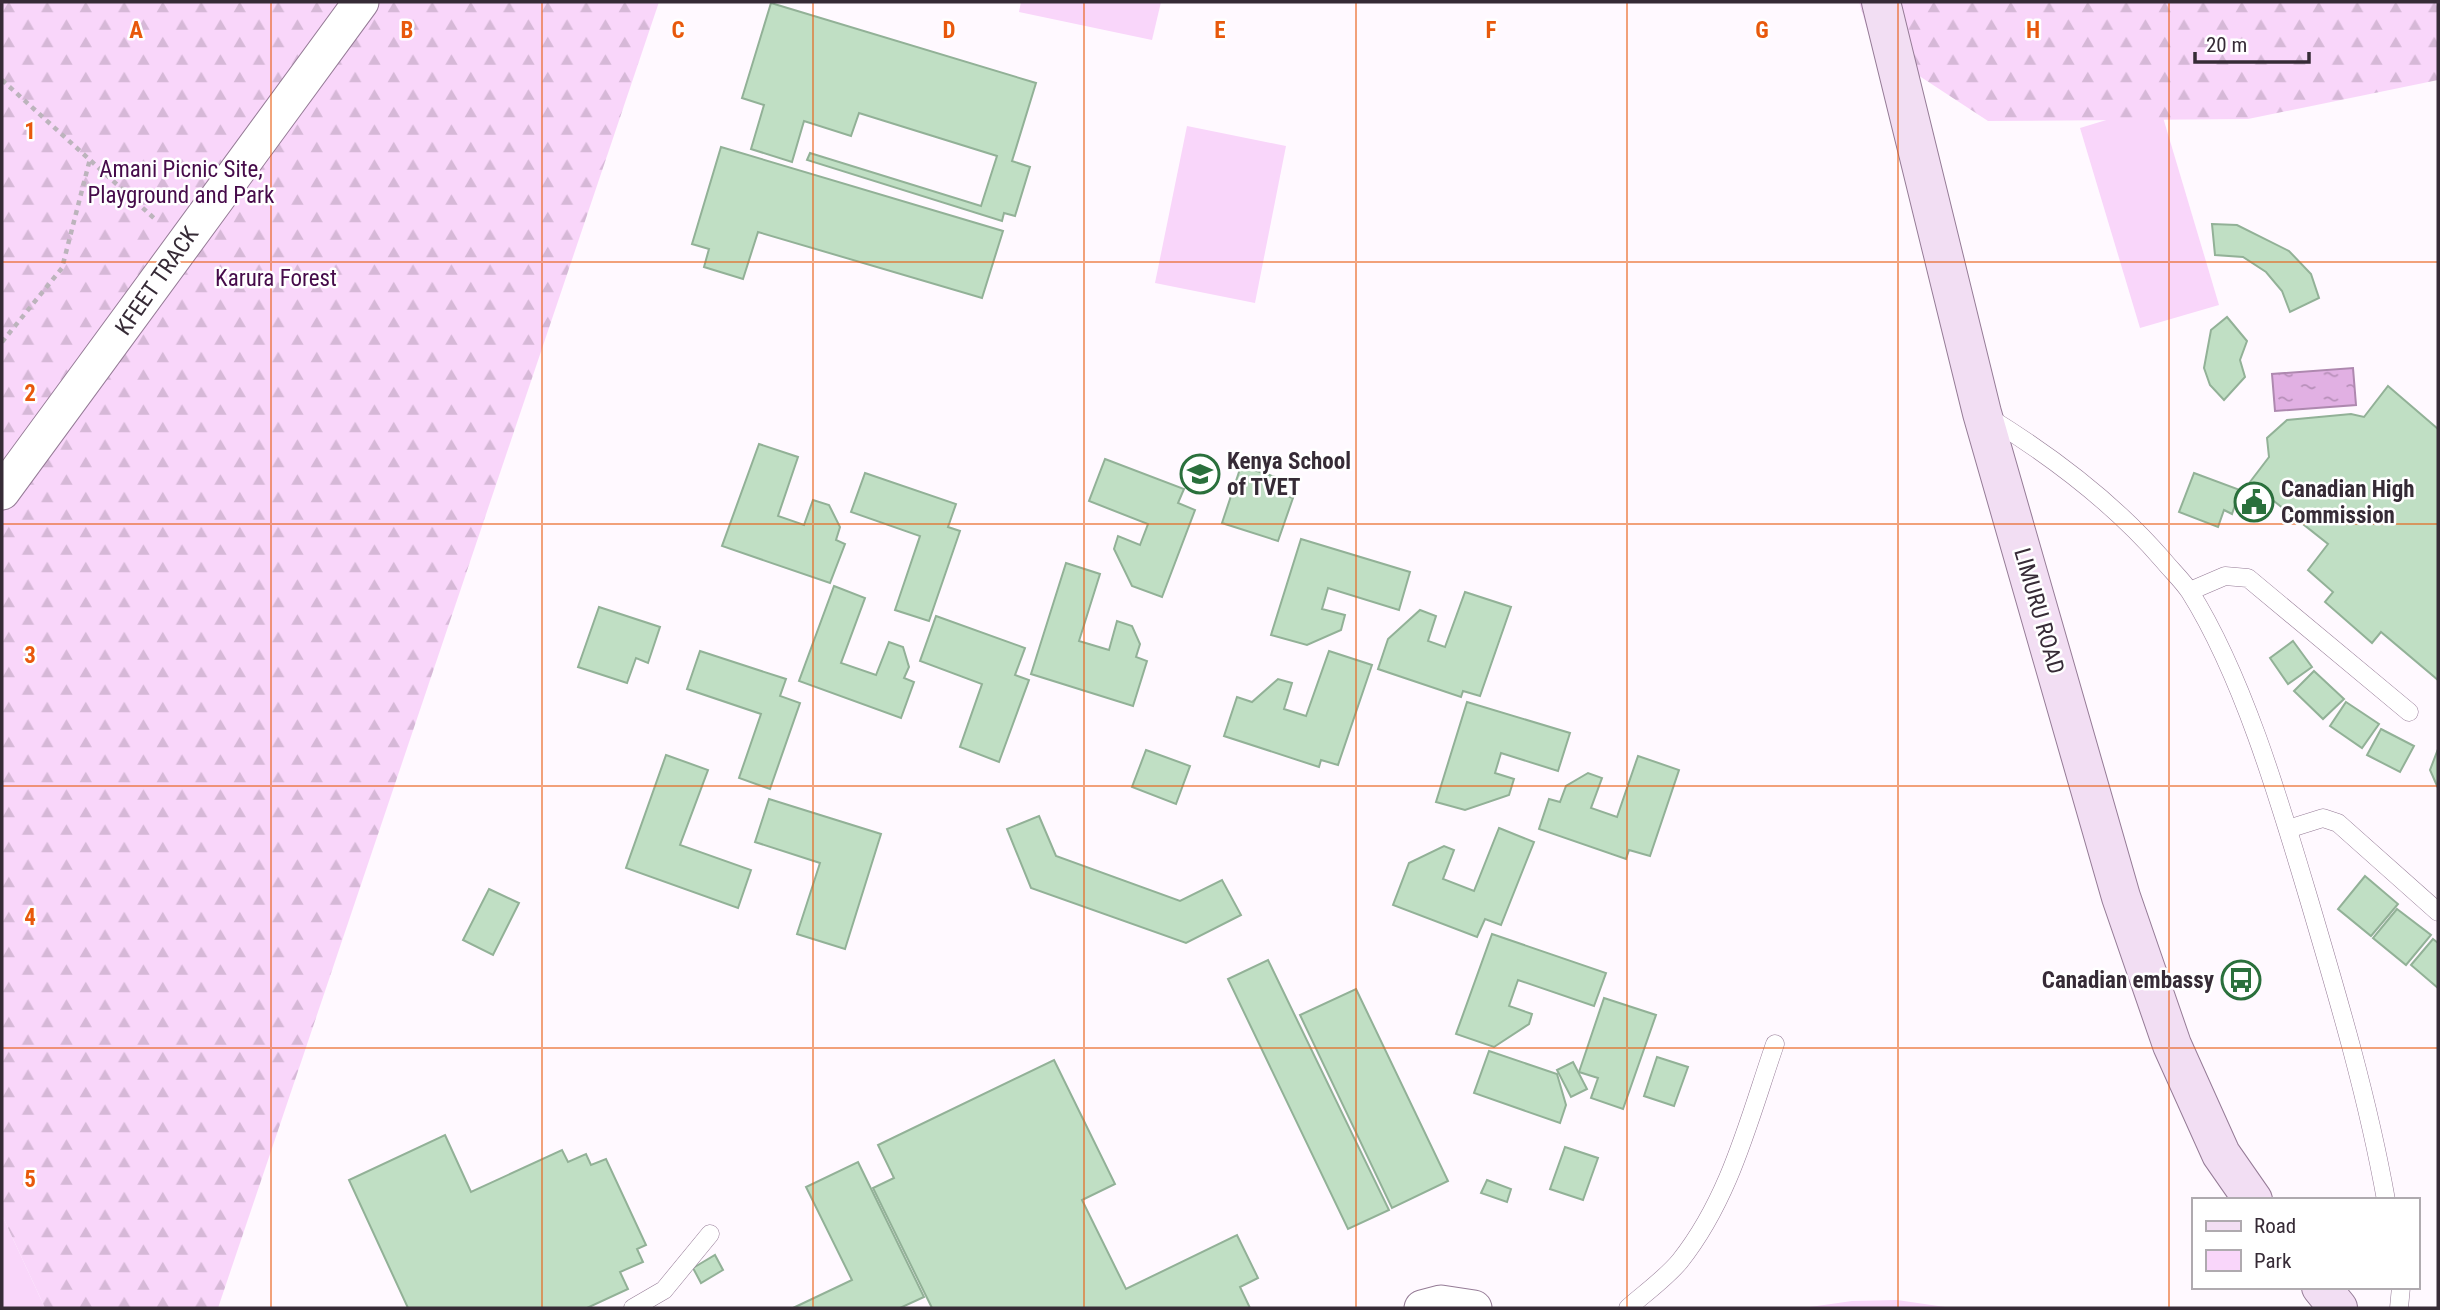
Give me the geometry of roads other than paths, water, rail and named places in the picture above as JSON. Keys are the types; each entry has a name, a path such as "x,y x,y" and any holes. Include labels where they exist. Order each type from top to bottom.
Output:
{"main road":[{"path":"1864,2 1964,424 2057,756 2121,897"},
{"name":"LIMURU ROAD","path":"1881,2 1982,413 2121,897 2172,1045 2221,1154 2252,1198"},
{"path":"2323,1289 2338,1308"}],"street":[{"name":"KFEET TRACK","path":"2,492 145,300 181,243 261,141 361,2"},
{"path":"1422,1308 1441,1303 1474,1308"}],"lane":[{"path":"1982,413 2065,466 2141,534 2190,591 2230,672 2288,829 2344,1021 2377,1146 2386,1198"},
{"path":"2190,591 2225,576 2248,578 2409,712"},
{"path":"2288,829 2323,818 2338,823 2438,912"},
{"path":"1628,1308 1679,1263 1705,1226 1726,1187 1775,1044"},
{"path":"633,1308 664,1290 710,1234"},
{"path":"2399,1308 2401,1289"}],"water":[{"path":"2353,368 2356,405 2275,411 2272,374"}],"place":[{"name":"Kenya School of TVET","path":"1200,474"},
{"name":"Canadian High Commission","path":"2254,502"},
{"name":"Canadian embassy","path":"2241,980"}],"park label":[{"name":"Amani Picnic Site, Playground and Park","path":"181,182"},
{"name":"Karura Forest","path":"276,278"}]}
